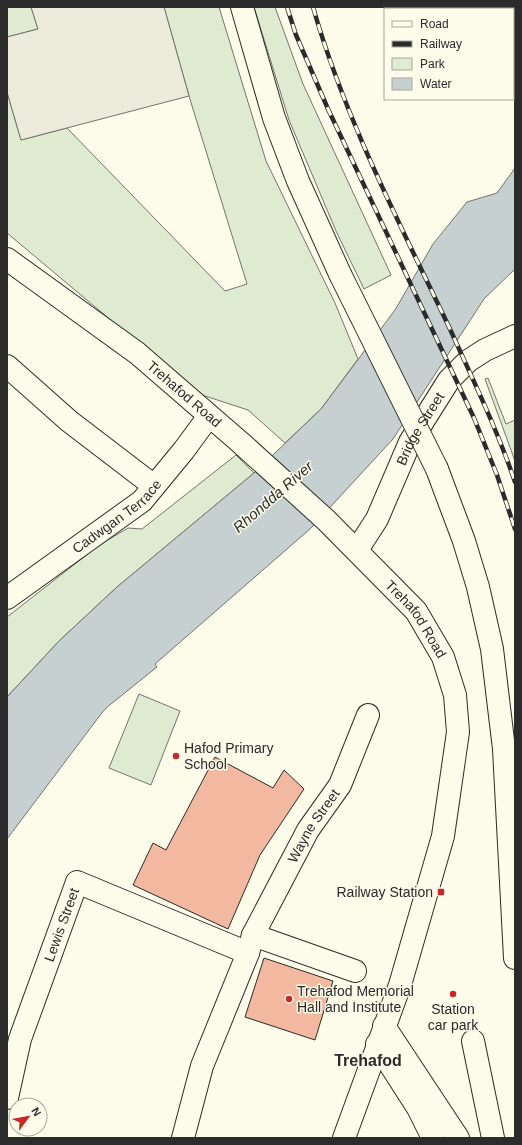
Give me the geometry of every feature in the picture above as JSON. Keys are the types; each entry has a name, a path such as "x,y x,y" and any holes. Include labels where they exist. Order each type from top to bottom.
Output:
{"street":[{"path":"242,7 274,118 298,181 340,274 437,469 474,574 492,649 504,749 515,958"},
{"name":"Trehafod Road","path":"7,259 137,354 241,442 326,520 416,611 443,657 455,695 458,732 443,836 400,986 380,1035 344,1138"},
{"name":"Bridge Street","path":"357,550 377,519 410,442 449,380 468,361 480,353 515,336"},
{"path":"7,366 69,421 154,486"},
{"name":"Cadwgan Terrace","path":"7,598 142,501 184,450 209,416"},
{"name":"Wayne Street","path":"183,1138 202,1066 251,944 308,830 340,785 368,715"},
{"name":"Lewis Street","path":"7,1098 20,1038 77,882 251,944"},
{"path":"251,944 355,971"},
{"path":"380,1035 433,1138"},
{"path":"380,1035 458,1138"},
{"path":"473,1041 494,1138"}],"green space":[{"path":"7,7 31,7 38,29 7,37"},
{"path":"164,7 219,7 266,161 335,303 358,359 321,409 285,443 248,410 199,394 7,233 7,92 21,140 67,128 225,291 247,284 189,96"},
{"path":"254,7 275,7 303,84 391,275 364,289 336,231 289,120"},
{"path":"488,378 506,424 515,420 515,461 485,379"},
{"path":"236,455 254,473 117,587 59,641 7,697 7,617 98,546 128,528 142,529"},
{"path":"139,694 180,711 151,785 109,768"}],"shaded area":[{"path":"31,7 164,7 189,96 21,140 7,92 7,37 38,29"}],"water":[{"name":"Rhondda River","path":"515,168 515,269 484,299 393,439 310,529 155,664 157,667 106,708 7,839 7,697 59,641 117,587 254,473 321,409 395,310 433,244 467,202 497,193"}],"building":[{"path":"215,757 273,788 284,770 304,789 260,855 228,929 133,885 153,843 166,850"},
{"name":"Trehafod Memorial Hall and Institute","path":"264,958 333,981 315,1040 245,1017"}],"railway":[{"path":"287,7 296,35 328,109 474,418 497,475 515,529"},
{"path":"313,7 326,49 357,130 393,211 476,386 493,424 515,482"}],"place":[{"name":"Hafod Primary School","path":"176,756"},
{"name":"Railway Station","path":"441,892"},
{"name":"Station car park","path":"453,994"},
{"name":"Trehafod Memorial Hall and Institute","path":"289,999"}],"district":[{"name":"Trehafod","path":"368,1060"}]}
